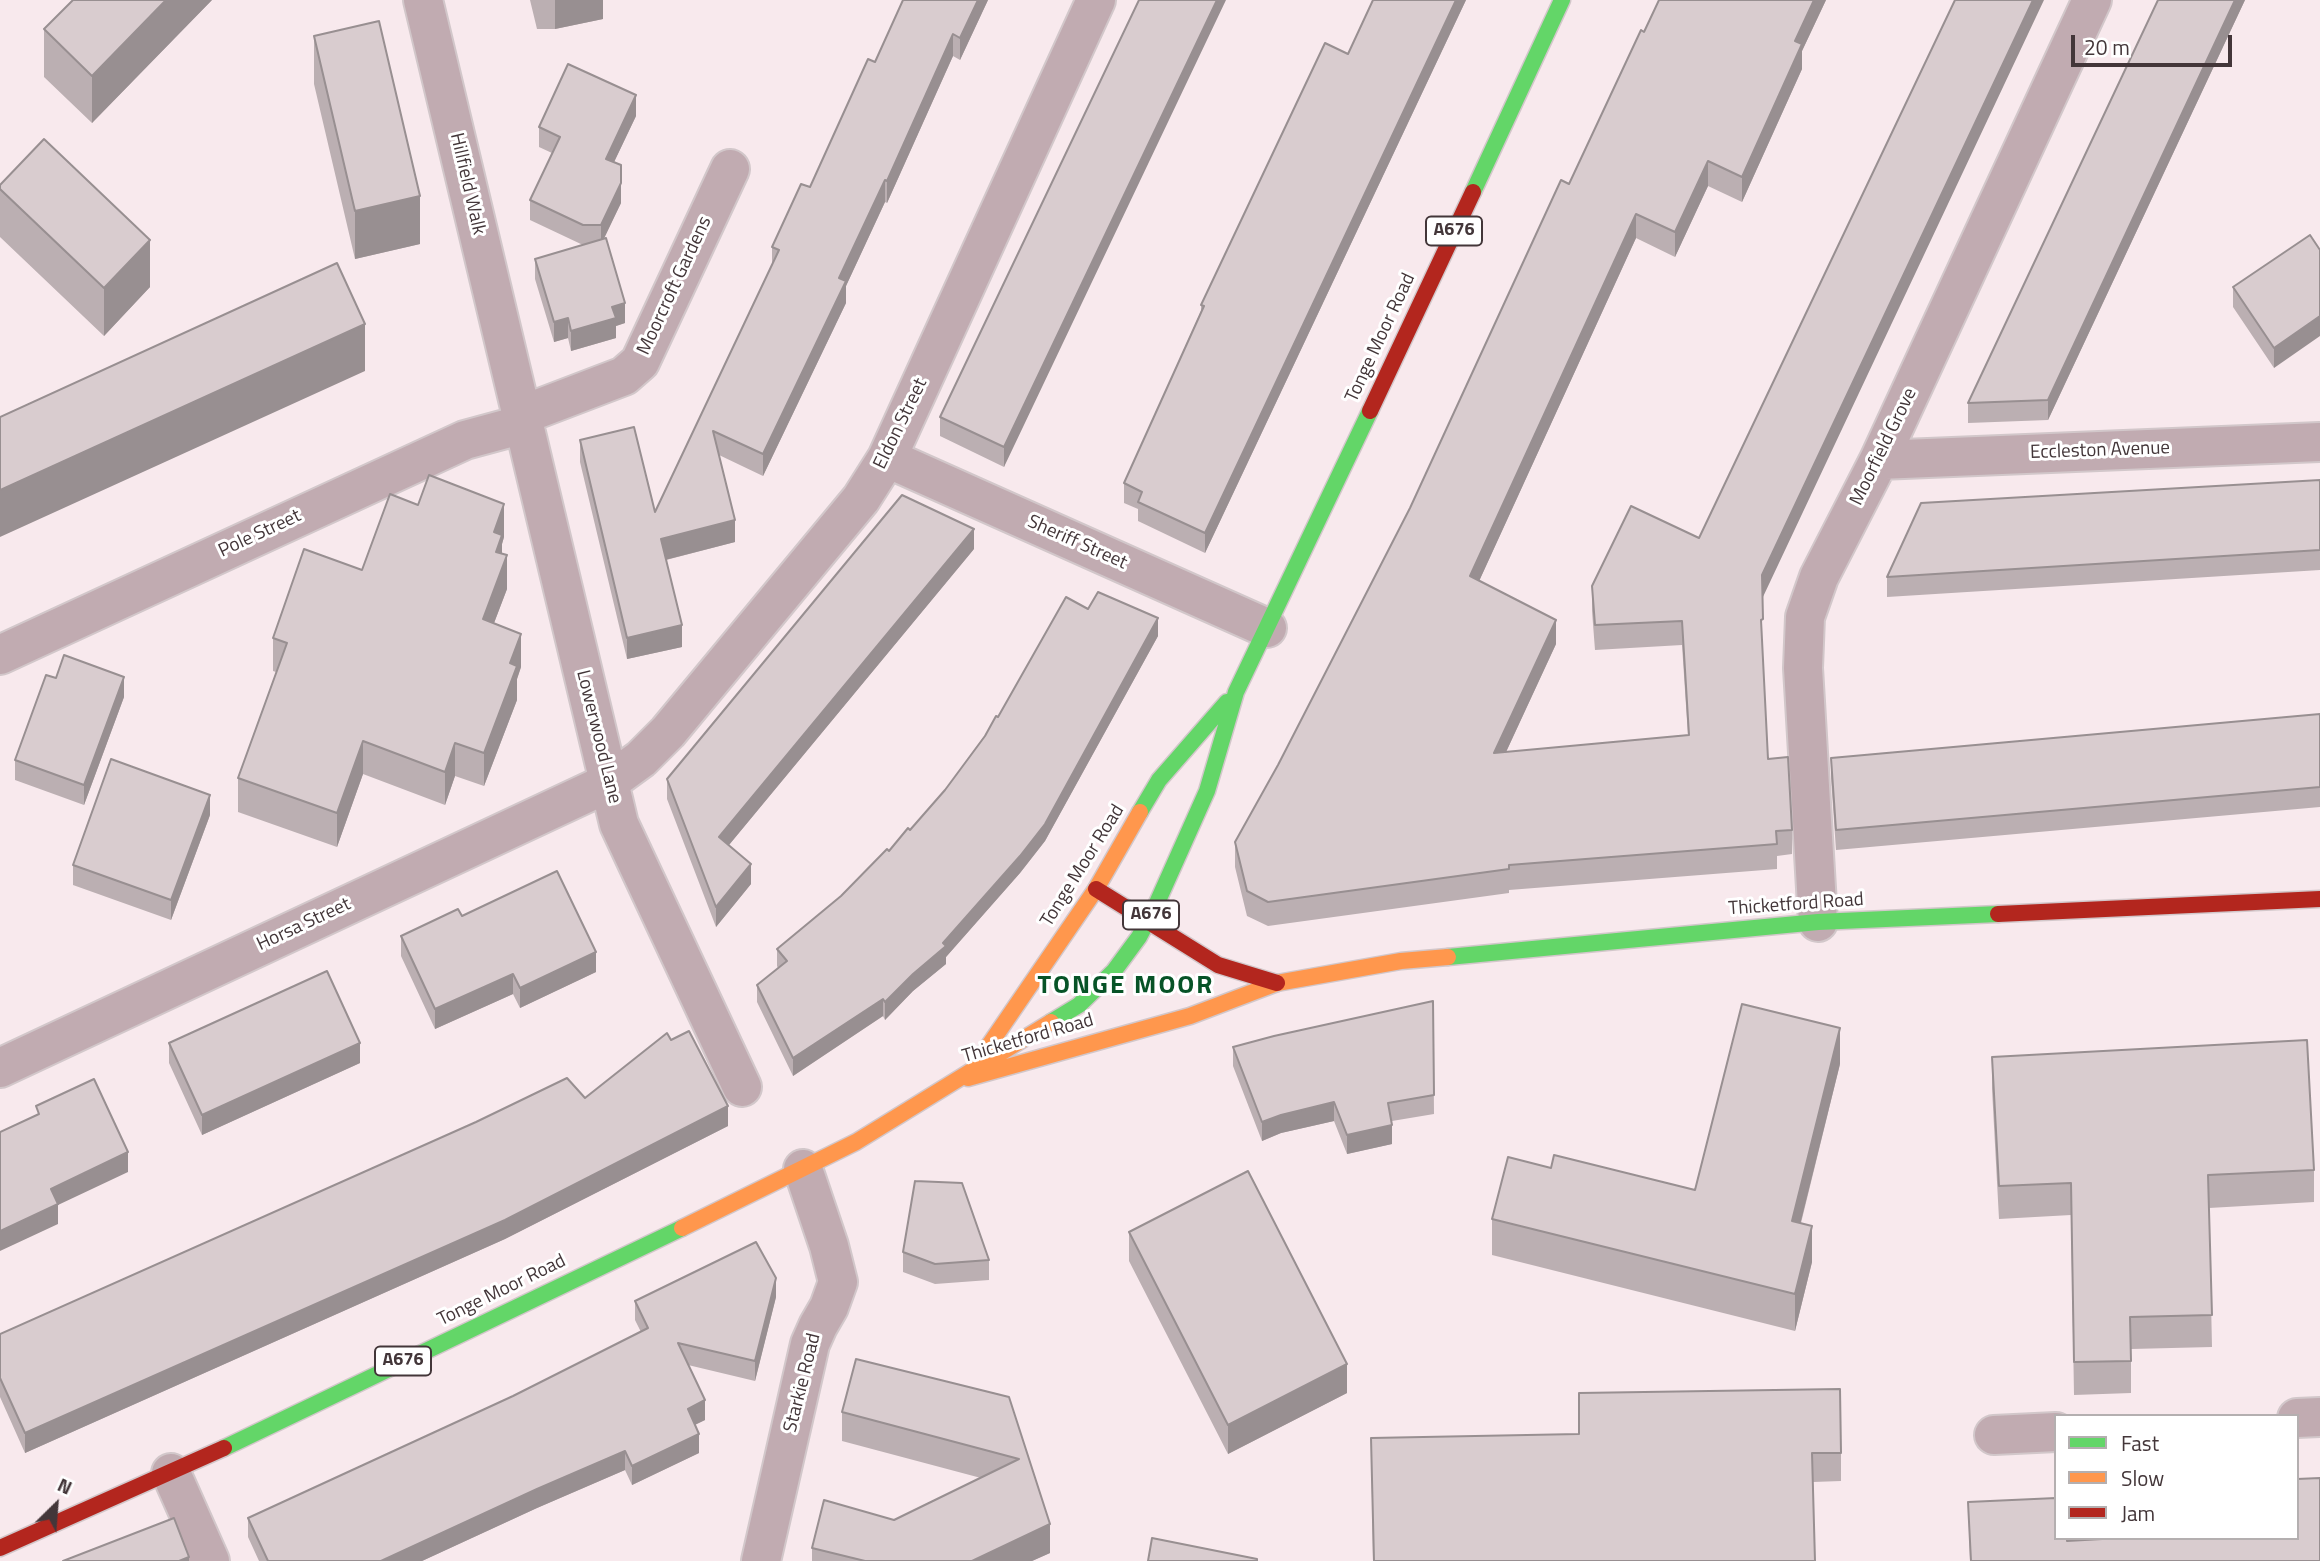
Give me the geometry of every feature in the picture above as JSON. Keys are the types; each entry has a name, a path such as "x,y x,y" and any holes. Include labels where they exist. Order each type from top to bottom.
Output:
{"main road":[{"name":"Tonge Moor Road","path":"3,1537 171,1473 803,1169 856,1142 973,1068 1079,1006 1114,971 1147,922 1207,791 1236,692 1562,0"},
{"name":"Tonge Moor Road","path":"973,1068 1096,889 1160,780 1236,692"},
{"name":"Thicketford Road","path":"1096,889 1218,965 1278,983"},
{"name":"Thicketford Road","path":"950,1083 1190,1016 1278,983 1401,961 1818,922 2320,900"}],"street":[{"name":"Hillfield Walk","path":"423,0 511,368"},
{"name":"Eldon Street","path":"608,783 641,759 668,732 861,499 887,458 1096,0"},
{"name":"Moorfield Grove","path":"1818,922 1803,668 1805,617 1819,577 1879,460 2092,0"},
{"name":"Moorcroft Gardens","path":"523,419 624,376 640,362 730,169"},
{"name":"Lowerwood Lane","path":"511,368 619,824 742,1087"},
{"name":"Pole Street","path":"0,655 465,440 523,419"},
{"name":"Eccleston Avenue","path":"1879,460 2320,442"},
{"name":"Sheriff Street","path":"887,458 1267,628"},
{"name":"Horsa Street","path":"0,1068 608,783"},
{"name":"Starkie Road","path":"761,1561 810,1344 830,1307 838,1282 803,1169"},
{"path":"2299,1419 2320,1417"},
{"path":"1994,1435 2054,1432"},
{"path":"171,1473 210,1561"}],"building":[{"path":"73,0 166,0 92,76 44,29"},
{"path":"903,0 978,0 960,38 953,34 887,181 885,180 839,278 846,281 763,454 713,431 735,520 661,539 682,625 627,638 580,440 634,427 655,512 779,250 772,247 801,184 810,187 868,59 875,62"},
{"path":"1139,0 1217,0 1004,447 940,417"},
{"path":"1373,0 1456,0 1205,533 1138,502 1142,492 1124,483 1204,306 1201,305 1325,43 1348,54"},
{"path":"1659,0 1814,0 1795,41 1802,44 1742,177 1708,161 1675,232 1636,214 1470,576 1556,620 1494,753 1689,735 1682,621 1595,625 1592,586 1631,506 1699,538 1955,0 2033,0 1762,575 1761,620 1768,759 1788,757 1792,830 1776,831 1777,844 1509,865 1509,869 1268,902 1247,891 1235,842 1278,765 1410,508 1561,180 1569,184 1641,30 1644,32"},
{"path":"2158,0 2235,0 2048,400 1968,403"},
{"path":"379,21 420,196 355,211 314,36"},
{"path":"568,64 636,95 606,159 621,165 621,183 601,225 583,225 530,200 560,137 539,127"},
{"path":"44,139 150,240 104,288 0,189 0,185"},
{"path":"2310,235 2320,250 2320,316 2274,348 2233,287"},
{"path":"606,238 625,303 612,307 616,318 571,331 568,318 554,322 535,259"},
{"path":"337,263 365,324 0,490 0,417"},
{"path":"429,475 504,504 494,532 502,535 496,552 507,555 483,619 521,634 510,663 517,666 484,753 455,743 445,772 363,741 337,813 238,778 287,643 273,638 304,549 362,570 390,494 418,505"},
{"path":"2320,480 2320,550 1887,577 1921,503"},
{"path":"902,495 974,529 719,837 751,864 716,907 667,779"},
{"path":"1098,592 1158,618 1045,824 943,943 946,946 885,1002 883,999 793,1058 757,985 787,961 777,949 841,896 887,849 889,851 945,790 985,736 996,716 998,717 1066,597 1088,609"},
{"path":"64,655 124,677 84,785 15,760 46,675 56,678"},
{"path":"2320,714 2320,787 1836,830 1831,758"},
{"path":"111,759 210,795 171,900 73,865"},
{"path":"557,871 596,952 520,988 513,974 435,1009 401,936 458,909 462,916"},
{"path":"327,971 360,1043 202,1115 169,1043"},
{"path":"1433,1001 1434,1095 1388,1103 1392,1125 1347,1135 1334,1102 1262,1122 1233,1047"},
{"path":"1742,1004 1840,1028 1792,1221 1812,1226 1795,1294 1492,1219 1508,1157 1551,1168 1554,1155 1695,1190"},
{"path":"689,1031 728,1106 505,1220 25,1433 0,1378 0,1334 476,1122 567,1078 585,1098 667,1033 671,1040"},
{"path":"2307,1040 2314,1170 2208,1175 2212,1315 2130,1317 2131,1361 2074,1362 2071,1183 1999,1186 1992,1057"},
{"path":"94,1079 128,1152 51,1189 58,1204 0,1231 0,1132 39,1114 36,1106"},
{"path":"1248,1171 1347,1364 1228,1425 1129,1232"},
{"path":"915,1181 962,1183 989,1260 935,1264 903,1252"},
{"path":"756,1242 776,1278 755,1361 678,1343 705,1400 688,1409 699,1434 632,1466 625,1451 381,1561 268,1561 248,1518 513,1396 648,1328 635,1301"},
{"path":"856,1359 1009,1397 1050,1524 972,1561 865,1561 812,1548 824,1500 894,1520 1019,1459 842,1412"},
{"path":"1840,1389 1841,1453 1812,1453 1815,1561 1374,1561 1371,1438 1579,1434 1579,1393"},
{"path":"2320,1478 2320,1561 1971,1561 1968,1502 2054,1498 2054,1540 2299,1540 2299,1479"},
{"path":"174,1518 189,1557 179,1561 63,1561"},
{"path":"1152,1538 1257,1559 1257,1561 1148,1561"}],"traffic: fast":[{"path":"1473,192 1562,0"},
{"path":"1051,1022 1079,1005 1114,971 1139,937 1157,903 1207,791 1236,692 1370,411"},
{"path":"1140,812 1159,780 1227,702"},
{"path":"1448,957 1818,922 1998,914"},
{"path":"224,1448 682,1228"}],"traffic: slow":[{"path":"981,1057 1096,889 1140,812"},
{"path":"968,1078 1190,1016 1277,983 1401,961 1448,957"},
{"path":"682,1228 856,1142 1051,1022"}],"traffic: jam":[{"path":"1370,411 1473,192"},
{"path":"1096,889 1218,965 1277,983"},
{"path":"1998,914 2320,899"},
{"path":"0,1548 224,1448"}],"district":[{"name":"TONGE MOOR","path":"1126,987"}]}
